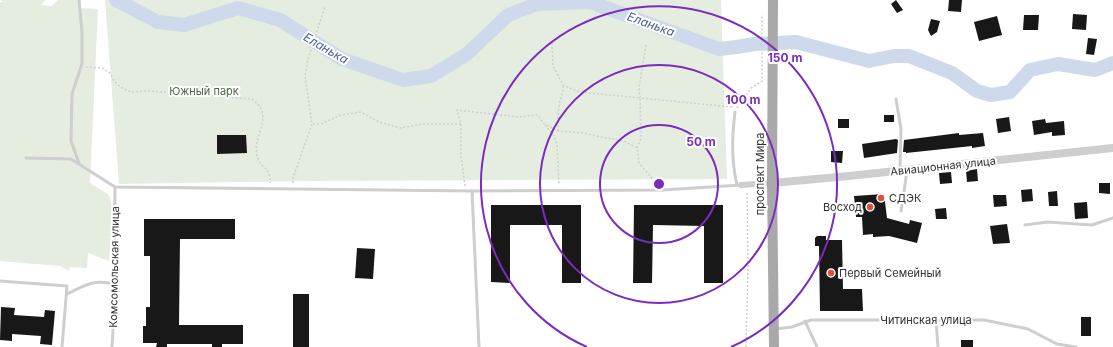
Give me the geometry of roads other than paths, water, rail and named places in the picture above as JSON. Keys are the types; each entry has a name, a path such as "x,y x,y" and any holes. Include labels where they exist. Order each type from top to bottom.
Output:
{"main road":[{"name":"проспект Мира","path":"773,0 772,183 774,347"}],"street":[{"name":"Авиационная улица","path":"772,183 1113,148"},
{"path":"742,185 772,183"}],"lane":[{"path":"79,0 82,32 82,64 72,94 71,141 79,163"},
{"path":"896,99 901,129 904,170 901,211"},
{"path":"26,158 71,159 116,188 560,191 663,190 742,185 733,168 732,137 735,112"},
{"name":"Комсомольская улица","path":"112,347 116,188"},
{"path":"472,191 479,347"},
{"path":"1025,225 1047,222 1092,225 1113,218"},
{"path":"0,281 67,286 62,347"},
{"path":"67,294 90,283 102,281 114,284"},
{"name":"Читинская улица","path":"774,329 792,327 811,320 984,320 1028,329 1057,345 1076,347"},
{"path":"936,320 938,347"},
{"path":"805,321 817,347"}],"waterway":[{"name":"Еланька","path":"116,0 158,22 184,25 238,8 280,20 342,59 403,80 431,76 467,54 508,15 537,4 590,2 719,49 755,44 796,42 869,61 894,56 909,56 952,73 977,91 991,95 1010,92 1030,70 1058,64 1095,70 1113,63"}],"place":[{"name":"СДЭК","path":"881,198"},
{"name":"Восход","path":"870,207"},
{"name":"Первый Семейный","path":"831,273"}],"park label":[{"name":"Южный парк","path":"204,91"}]}
